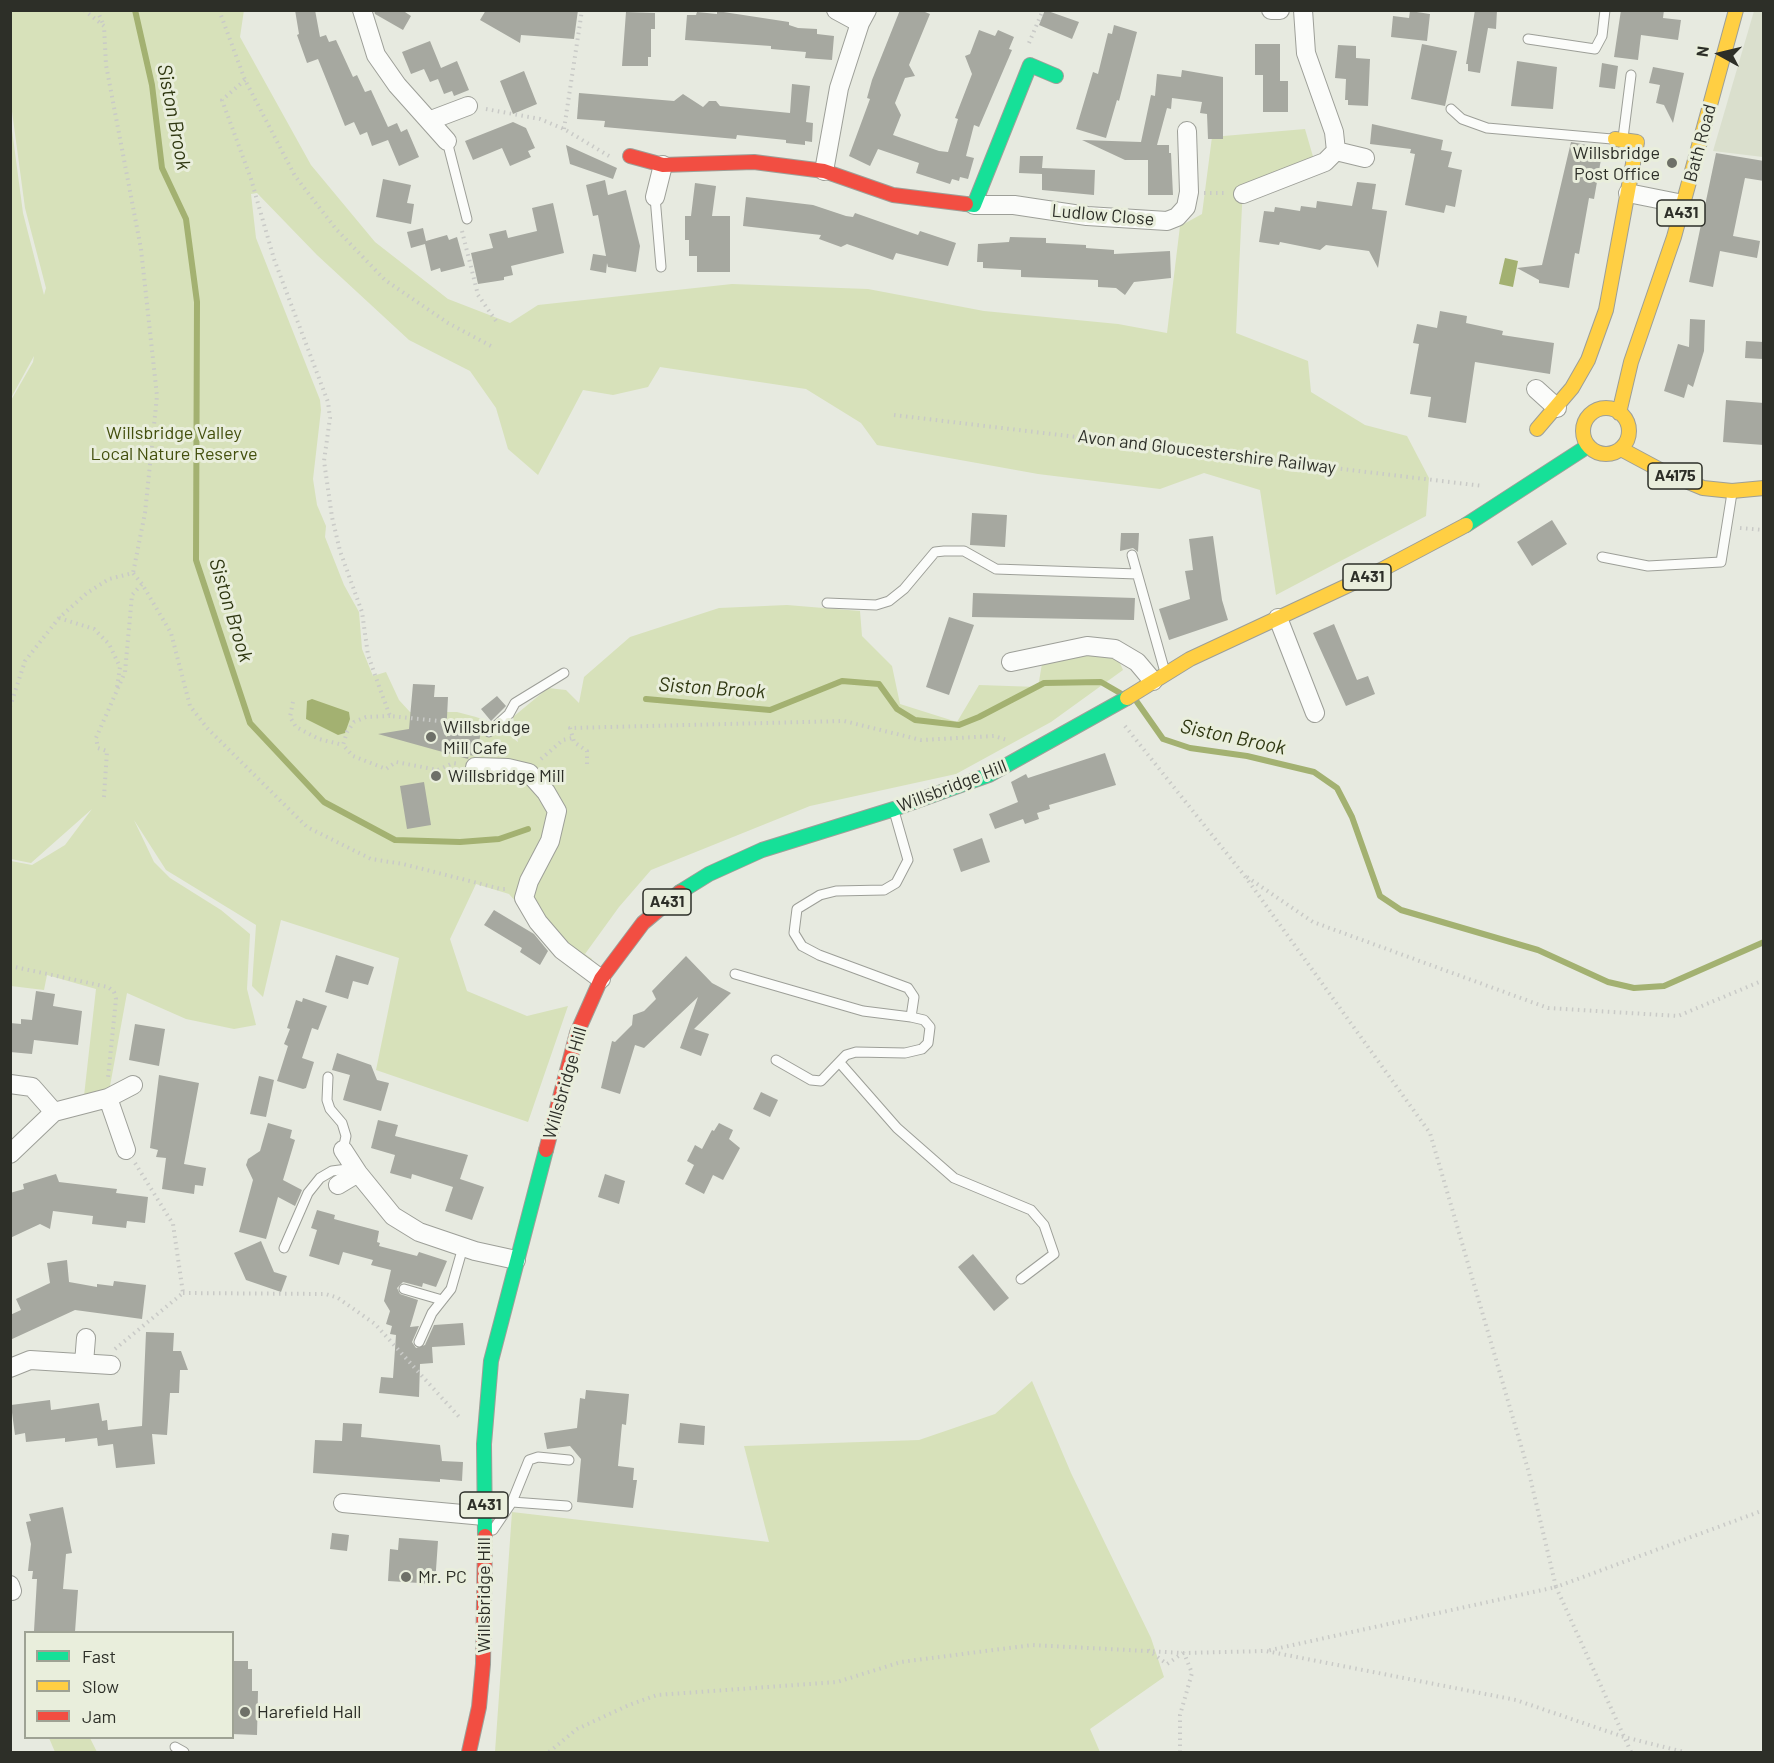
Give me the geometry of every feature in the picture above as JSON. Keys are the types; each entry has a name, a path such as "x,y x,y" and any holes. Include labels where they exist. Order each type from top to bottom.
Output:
{"main road":[{"name":"Bath Road","path":"1619,413 1631,362 1683,204 1736,10"},
{"path":"974,205 1030,65 1056,76"},
{"path":"1537,429 1557,408 1588,360 1600,332 1637,142 1619,140"},
{"name":"Ludlow Close","path":"630,156 663,165 754,162 824,171 893,195 974,205"},
{"path":"1619,413 1600,409 1587,418 1583,434 1588,446 1604,455 1621,449"},
{"name":"A431","path":"1619,413 1629,429 1626,443 1621,449"},
{"name":"A431","path":"1111,708 1159,677 1381,570 1473,521 1588,446"},
{"name":"A4175","path":"1621,449 1662,471 1703,488 1732,491 1764,488"},
{"name":"Willsbridge Hill","path":"469,1752 479,1707 483,1664 484,1444 491,1361 571,1055 601,979 643,924 674,896 709,874 762,850 894,809 989,775 1111,708"}],"street":[{"path":"362,10 376,55 397,85 431,120 447,141"},
{"path":"824,171 839,88 863,17 836,10"},
{"path":"1271,10 1280,10"},
{"path":"1303,10 1306,52 1334,132 1336,151"},
{"path":"431,120 462,109"},
{"path":"1186,130 1189,192"},
{"path":"1336,151 1365,158"},
{"path":"1243,194 1325,162 1336,151"},
{"path":"654,197 663,165"},
{"name":"Ludlow Close","path":"974,205 1014,205 1087,216 1167,221 1177,217 1186,207 1189,192"},
{"path":"1628,193 1683,204"},
{"path":"1536,389 1557,408"},
{"path":"1278,618 1315,713"},
{"path":"1011,662 1087,646 1115,649 1159,677"},
{"path":"475,767 508,768 529,773 546,792 557,812 550,841 529,881 524,898 538,922 562,950 601,979"},
{"path":"10,1084 32,1087 54,1112"},
{"path":"10,1154 54,1112 108,1098 133,1085"},
{"path":"108,1098 126,1150"},
{"path":"343,1150 356,1171 393,1216 419,1232 463,1247 516,1260"},
{"path":"338,1185 356,1171"},
{"path":"84,1363 86,1338"},
{"path":"10,1368 30,1360 107,1365"},
{"path":"343,1503 484,1516"}],"lane":[{"path":"1527,39 1595,49 1602,36 1605,10"},
{"path":"1451,109 1462,119 1487,128 1619,140 1631,75"},
{"path":"447,141 467,219"},
{"path":"654,197 661,267"},
{"path":"1602,557 1648,566 1721,562 1732,491"},
{"path":"828,603 876,605 889,601 903,590 935,552 944,551 964,551 996,569 1137,574"},
{"path":"1132,555 1159,677"},
{"path":"489,732 520,699 564,673"},
{"path":"894,809 908,860 896,883 884,890 836,891 820,895 796,909 794,933 802,946 908,988 914,997 911,1017"},
{"path":"735,974 863,1011 924,1020 930,1027 928,1043 922,1049 905,1053 856,1052 846,1055 821,1081 811,1080 776,1060"},
{"path":"840,1063 897,1128 954,1178 1031,1210 1044,1225 1054,1254 1021,1279"},
{"path":"328,1077 327,1100 330,1109 342,1123 346,1136 343,1150"},
{"path":"284,1248 308,1193 320,1178 332,1171 356,1171"},
{"path":"419,1342 432,1313 450,1289 463,1247"},
{"path":"404,1288 442,1300"},
{"path":"485,1542 512,1502 529,1460 537,1456 568,1460"},
{"path":"512,1502 567,1506"},
{"path":"176,1747 184,1752"}],"path":[{"path":"84,10 104,26"},
{"path":"97,10 104,26 106,65 141,249 156,396 145,513 133,573"},
{"path":"219,10 245,80 295,176 336,229 385,280 448,323 491,346"},
{"path":"564,129 582,10"},
{"path":"1030,65 1027,46 1043,10"},
{"path":"245,80 222,100 251,179 274,259 328,402 330,418 324,461 333,517 340,551 362,612 368,655 390,716"},
{"path":"462,109 485,109 540,119 564,129 613,159"},
{"path":"1189,192 1243,194"},
{"path":"467,219 462,232 478,295 496,321"},
{"name":"Avon and Gloucestershire Railway","path":"894,415 1488,486"},
{"path":"1740,529 1764,530"},
{"path":"133,573 171,633 190,706 208,729 307,827 371,859 403,864 501,889 513,888 529,881"},
{"path":"10,707 25,661 59,618 87,593 108,579 133,573"},
{"path":"104,797 107,751 98,748 96,738 125,672 132,595 142,584"},
{"path":"59,618 94,629 109,644 120,667 117,692"},
{"path":"293,702 290,717 296,727 319,739 343,745 353,756 386,769 396,762 438,770 453,764 475,767"},
{"path":"1111,708 1244,875 1430,1133 1529,1473 1556,1587 1631,1752"},
{"path":"343,745 346,732 354,722 366,717 433,719"},
{"path":"587,764 587,751 572,738 570,728 844,721 921,740 994,736 1032,753"},
{"path":"529,773 555,747 572,738"},
{"path":"1244,875 1313,922 1548,1008 1678,1016 1764,980"},
{"path":"10,966 108,987 114,992 116,999 108,1072 108,1098"},
{"path":"126,1150 173,1224 183,1293"},
{"path":"107,1365 106,1356 183,1293 326,1294 338,1298 375,1324 484,1444"},
{"path":"549,1752 577,1729 657,1695 837,1682 901,1662 1032,1645 1184,1653 1266,1651 1556,1587 1764,1510"},
{"path":"1148,1650 1167,1664 1184,1653"},
{"path":"1266,1651 1516,1700 1624,1737 1684,1752"},
{"path":"1180,1752 1180,1715 1192,1673 1184,1653"}],"shaded area":[{"path":"1754,11 1763,11 1763,157 1713,151"},
{"path":"1505,258 1518,261 1513,287 1499,284"},
{"path":"312,699 349,712 350,719 345,733 338,735 306,719 307,701"}],"green space":[{"name":"Willsbridge Valley Local Nature Reserve","path":"244,10 240,37 311,165 375,242 448,299 510,323 538,305 732,284 868,289 984,311 1118,324 1167,333 1180,226 1202,214 1212,137 1305,129 1314,160 1243,185 1236,333 1308,361 1311,392 1365,425 1407,436 1429,478 1426,516 1276,595 1260,490 1204,473 1160,489 1038,474 877,445 861,423 806,389 660,367 648,387 613,395 583,390 538,475 508,449 496,408 470,371 409,340 317,255 257,193 251,194 256,238 320,400 321,410 313,479 317,505 326,526 325,537 344,585 359,612 362,649 373,676 386,672 399,700 410,712 457,712 476,717 493,723 518,742 513,717 548,688 566,690 579,703 584,677 630,637 719,608 787,605 860,611 862,636 892,666 900,704 957,722 979,685 1038,687 1043,658 1090,650 1116,654 1123,670 1051,722 956,774 810,806 651,870 619,907 585,954 592,959 584,973 573,965 509,894 476,884 450,939 467,991 527,1016 568,1006 528,1122 376,1070 399,958 281,920 263,997 252,986 256,925 166,870 134,820 154,862 170,878 221,910 250,934 247,989 256,1025 234,1029 186,1019 127,993 110,1086 100,1092 84,1096 96,989 47,975 44,990 11,986 11,861 32,865 65,845 92,809 31,863 11,859 10,402 33,362 34,356 11,398 10,115 23,213 44,295 46,288 25,208 11,104 11,11"},
{"path":"1032,1381 1071,1473 1151,1638 1164,1677 1090,1729 1100,1752 495,1752 512,1512 769,1542 744,1446 919,1440 995,1414"},
{"path":"49,1739 90,1739 97,1752 55,1752"}],"building":[{"path":"295,10 315,10 320,37 326,35 329,42 336,40 353,77 357,75 365,92 371,90 388,127 397,123 401,132 407,129 419,157 399,166 388,140 372,146 367,132 360,135 354,122 345,126 318,59 307,63 297,35 299,34"},
{"path":"374,10 402,10 411,16 403,30 375,14"},
{"path":"486,10 578,10 574,39 521,35 520,43 480,20"},
{"path":"900,10 920,10 930,14 909,65 915,76 905,78 895,103 901,115 893,135 939,151 948,152 958,119 955,118 972,74 965,56 970,54 979,30 995,36 998,30 1014,37 1009,49 1012,50 979,127 974,125 966,156 974,158 968,179 960,177 959,181 952,179 950,184 916,173 919,163 878,149 870,166 849,156 870,99 867,98 872,80"},
{"path":"1045,10 1079,22 1072,39 1039,25"},
{"path":"1475,10 1497,10 1496,29 1488,28 1480,73 1468,71 1468,64 1466,64"},
{"path":"1621,10 1664,10 1663,18 1681,20 1678,40 1641,35 1638,60 1614,57"},
{"path":"717,11 789,22 789,25 798,28 817,29 817,34 834,36 832,60 805,58 806,52 771,49 771,46 685,40 687,15 696,15 697,12 717,14"},
{"path":"1410,11 1430,14 1427,41 1391,37 1393,16 1409,18"},
{"path":"626,12 655,13 655,29 651,29 651,57 648,57 648,66 622,66"},
{"path":"1114,25 1137,32 1119,101 1117,100 1106,138 1076,129 1093,72 1098,74 1108,33 1112,34"},
{"path":"430,41 441,68 457,61 469,90 454,96 452,91 444,94 438,79 430,82 424,69 411,74 402,52"},
{"path":"1255,44 1280,44 1280,81 1288,81 1288,112 1263,112 1263,75 1255,75"},
{"path":"1422,44 1457,51 1445,106 1411,99"},
{"path":"1338,45 1356,46 1356,58 1370,59 1368,106 1348,105 1348,100 1345,100 1346,79 1335,78"},
{"path":"1517,61 1557,67 1553,109 1511,106"},
{"path":"1602,63 1618,66 1615,89 1599,87"},
{"path":"1653,67 1684,73 1673,123 1664,105 1656,103 1660,85 1649,83"},
{"path":"1182,70 1223,77 1223,139 1208,139 1207,114 1200,113 1202,102 1172,98 1171,109 1167,108 1157,145 1169,145 1173,195 1148,195 1148,160 1125,160 1082,140 1141,142 1151,95 1155,96 1157,74 1181,77"},
{"path":"524,71 537,104 513,114 500,81"},
{"path":"792,84 810,86 806,122 813,123 812,142 805,141 805,145 786,143 786,140 737,135 736,139 604,127 605,121 577,119 579,93 674,101 683,94 703,107 709,101 716,101 720,106 790,113"},
{"path":"513,122 526,128 535,148 528,151 531,157 510,166 502,148 473,160 465,141"},
{"path":"1372,124 1443,140 1441,150 1452,152 1448,167 1462,170 1455,207 1446,205 1444,213 1405,205 1415,154 1410,153 1411,149 1370,144"},
{"path":"1571,142 1603,148 1594,199 1589,198 1579,254 1575,253 1569,288 1539,283 1539,280 1517,268 1542,265"},
{"path":"566,145 617,168 613,179 570,164"},
{"path":"1716,153 1764,161 1764,181 1745,178 1733,236 1760,241 1757,258 1720,251 1713,287 1689,282"},
{"path":"1020,156 1043,156 1042,168 1095,170 1094,195 1042,190 1042,174 1019,173"},
{"path":"383,179 411,185 407,203 414,204 411,224 376,217"},
{"path":"605,180 608,195 626,190 640,246 636,272 608,267 607,263 606,273 590,270 593,254 606,256 598,215 593,216 586,185"},
{"path":"1357,182 1376,184 1372,209 1387,211 1378,268 1369,251 1326,245 1320,250 1280,242 1279,245 1259,242 1264,211 1274,212 1275,207 1300,211 1301,206 1316,208 1317,201 1352,206"},
{"path":"695,183 716,186 712,216 730,216 730,272 697,272 697,256 689,256 689,240 685,240 685,216 691,216"},
{"path":"746,197 813,205 846,216 853,217 855,213 918,235 920,231 956,243 948,266 896,253 893,260 847,244 841,247 819,239 821,235 743,226"},
{"path":"553,203 564,253 511,266 513,275 504,277 504,280 478,284 471,253 493,248 489,234 506,230 508,238 537,231 532,208"},
{"path":"423,228 426,241 447,235 449,240 457,237 465,266 441,272 440,268 431,271 425,244 411,248 407,232"},
{"path":"1010,237 1046,238 1046,243 1086,245 1086,248 1114,250 1114,254 1170,251 1171,278 1134,282 1125,295 1116,288 1098,287 1098,280 1021,277 1021,270 983,268 983,262 977,262 978,244 1009,242"},
{"path":"1440,311 1467,316 1466,323 1503,331 1502,335 1554,343 1550,374 1475,362 1466,423 1428,417 1431,397 1410,394 1419,344 1413,343 1417,324 1437,328"},
{"path":"1690,319 1705,320 1704,351 1693,387 1688,384 1684,398 1664,391 1678,344 1689,347"},
{"path":"1746,341 1764,342 1763,359 1745,358"},
{"path":"1726,400 1764,403 1764,445 1723,442"},
{"path":"972,513 1007,515 1005,547 970,545"},
{"path":"1552,520 1567,544 1532,566 1517,542"},
{"path":"1121,533 1139,533 1138,552 1133,548 1120,551"},
{"path":"1213,536 1222,600 1228,620 1169,640 1159,609 1190,599 1185,571 1193,570 1189,539"},
{"path":"973,593 1135,598 1134,620 972,617"},
{"path":"949,617 974,625 949,695 926,687"},
{"path":"1334,624 1357,680 1368,676 1375,694 1346,706 1313,633"},
{"path":"413,684 435,685 434,697 448,697 446,737 458,727 481,732 476,756 469,755 468,759 378,734 409,729"},
{"path":"497,696 506,706 491,721 481,709"},
{"path":"1105,753 1116,785 1049,805 1050,809 1037,813 1039,819 1025,824 1023,819 995,829 989,814 1018,802 1011,782 1026,774 1028,778"},
{"path":"424,782 431,825 407,829 400,786"},
{"path":"982,838 990,862 961,872 953,849"},
{"path":"494,910 534,934 548,951 540,965 520,952 522,948 484,925"},
{"path":"336,955 374,967 368,985 353,981 348,999 325,992"},
{"path":"686,956 712,983 731,993 694,1029 709,1034 701,1056 680,1048 698,997 644,1048 635,1045 620,1094 601,1088 612,1041 615,1042 632,1025 633,1015 644,1011 656,999 652,991"},
{"path":"36,991 55,994 53,1006 82,1011 78,1045 34,1040 32,1054 10,1052 10,1023 21,1024 21,1019 32,1020"},
{"path":"303,998 327,1006 318,1030 312,1028 302,1058 314,1062 306,1088 303,1089 277,1081 288,1046 284,1044 290,1029 287,1028 296,1000 302,1002"},
{"path":"135,1024 165,1029 159,1066 129,1060"},
{"path":"337,1053 371,1065 377,1080 389,1083 381,1111 343,1100 350,1075 332,1070"},
{"path":"159,1075 199,1083 184,1164 206,1168 203,1186 195,1185 194,1194 162,1189 166,1158 156,1157 158,1150 150,1148"},
{"path":"259,1076 274,1080 266,1117 250,1114"},
{"path":"761,1092 778,1100 770,1117 753,1109"},
{"path":"378,1120 398,1125 395,1136 468,1155 460,1179 484,1187 472,1220 445,1211 453,1187 412,1174 411,1179 390,1173 395,1155 371,1148"},
{"path":"268,1123 292,1130 290,1138 295,1140 283,1180 302,1190 295,1206 278,1197 266,1239 239,1232 253,1180 246,1165 248,1159 260,1151"},
{"path":"719,1123 733,1130 729,1139 740,1148 723,1180 713,1175 704,1194 685,1184 694,1165 687,1161 695,1145 702,1149 712,1130 714,1131"},
{"path":"56,1174 59,1182 117,1189 116,1193 148,1197 145,1223 127,1221 126,1228 92,1224 93,1216 53,1211 50,1229 40,1224 10,1238 10,1193 24,1189 23,1184"},
{"path":"605,1174 625,1181 619,1204 598,1197"},
{"path":"317,1210 335,1215 334,1219 379,1231 377,1242 380,1243 379,1246 417,1256 419,1252 447,1261 436,1287 423,1283 422,1287 403,1282 397,1288 400,1294 418,1300 410,1327 419,1326 412,1342 416,1348 425,1345 434,1325 463,1323 465,1345 432,1347 433,1363 420,1364 419,1397 379,1393 381,1377 393,1378 396,1335 390,1334 392,1326 386,1324 390,1311 384,1301 391,1270 371,1265 373,1260 343,1252 339,1265 309,1256 317,1230 311,1228"},
{"path":"261,1241 274,1272 287,1276 281,1292 246,1280 234,1253"},
{"path":"973,1254 1009,1298 994,1311 958,1267"},
{"path":"67,1260 69,1282 97,1287 97,1284 113,1286 114,1281 146,1285 142,1319 75,1310 10,1340 10,1315 21,1310 16,1299 50,1283 47,1263"},
{"path":"146,1332 174,1333 173,1351 181,1351 188,1370 180,1370 179,1393 170,1393 167,1435 152,1434 155,1464 116,1468 113,1444 98,1446 97,1438 65,1442 65,1438 26,1442 25,1433 15,1435 11,1405 50,1400 51,1410 99,1403 102,1421 107,1420 108,1430 142,1426"},
{"path":"586,1390 629,1394 626,1425 622,1424 618,1466 634,1468 633,1480 637,1480 633,1508 577,1502 581,1459 570,1446 547,1449 544,1433 577,1428 580,1398 585,1399"},
{"path":"343,1423 362,1424 361,1437 440,1445 442,1461 463,1462 462,1481 440,1479 440,1482 313,1473 315,1440 342,1441"},
{"path":"680,1423 705,1426 704,1445 678,1443"},
{"path":"63,1507 72,1553 66,1554 63,1589 78,1590 75,1631 34,1631 37,1579 32,1579 33,1571 28,1571 31,1544 26,1522 31,1521 29,1514"},
{"path":"332,1533 349,1535 347,1551 330,1549"},
{"path":"399,1538 438,1541 435,1584 388,1581 390,1549 398,1550"},
{"name":"Harefield Hall","path":"234,1661 248,1661 248,1669 252,1669 252,1691 258,1691 257,1735 234,1734"}],"waterway":[{"name":"Siston Brook","path":"135,10 152,85 162,168 186,219 197,302 196,560 250,723 324,802 395,840 460,842 499,839 528,829"},
{"name":"Siston Brook","path":"646,699 770,710 842,681 879,684 897,709 915,720 959,725 1044,683 1101,682 1120,693"},
{"name":"Siston Brook","path":"1137,702 1163,739 1190,748 1247,756 1314,772 1337,788 1352,817 1380,896 1401,910 1538,950 1608,982 1634,988 1664,986 1764,942"}],"traffic: fast":[{"path":"966,204 974,205 1030,65 1056,76"},
{"path":"1466,525 1588,446"},
{"path":"680,892 709,874 762,850 894,809 989,775 1127,698"},
{"path":"485,1536 484,1444 491,1361 546,1150"}],"traffic: slow":[{"path":"1619,413 1631,362 1674,237 1736,10"},
{"path":"1537,429 1572,388 1588,360 1606,310 1637,142 1615,139"},
{"path":"1606,408 1622,415 1629,431 1622,447 1606,454 1590,447 1583,431 1590,415 1606,408"},
{"path":"1621,449 1662,471 1703,488 1732,491 1764,488"},
{"path":"1127,698 1190,659 1381,570 1466,525"}],"traffic: jam":[{"path":"630,156 663,165 754,162 824,171 893,195 966,204"},
{"path":"546,1150 577,1033 601,979 643,923 680,892"},
{"path":"469,1752 479,1707 483,1664 485,1536"}],"place":[{"name":"Willsbridge Post Office","path":"1672,163"},
{"name":"Willsbridge Mill Cafe","path":"431,737"},
{"name":"Willsbridge Mill","path":"436,776"},
{"name":"Mr. PC","path":"406,1577"},
{"name":"Harefield Hall","path":"245,1712"}]}
